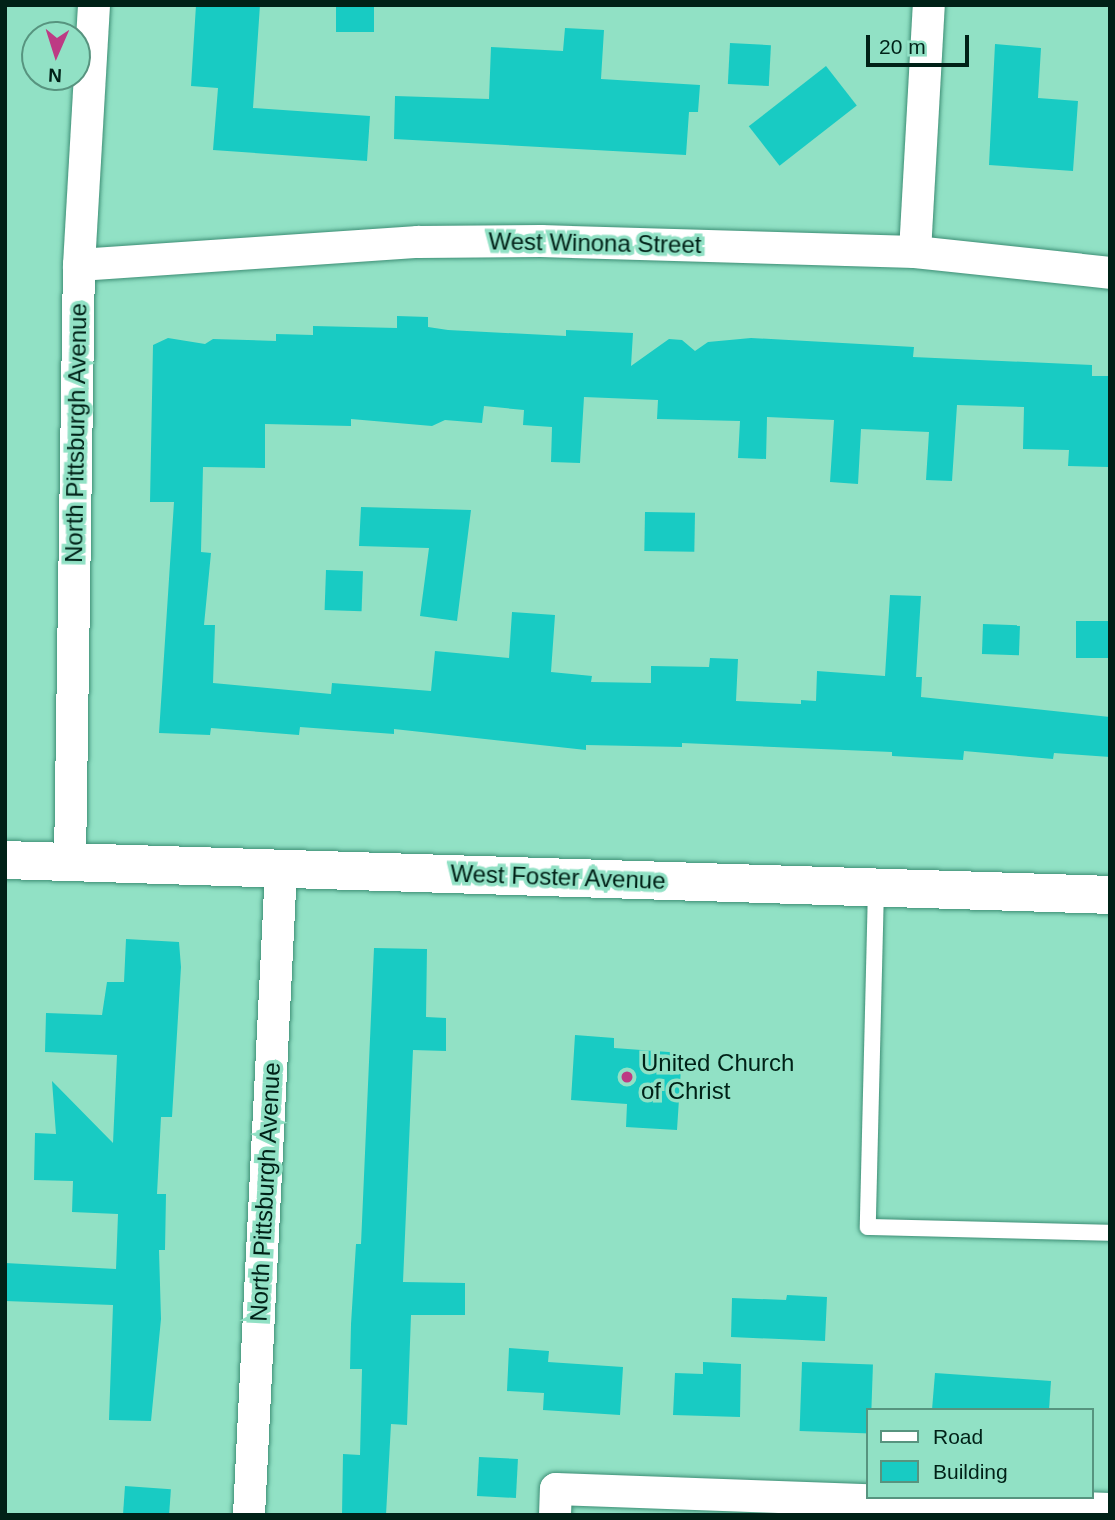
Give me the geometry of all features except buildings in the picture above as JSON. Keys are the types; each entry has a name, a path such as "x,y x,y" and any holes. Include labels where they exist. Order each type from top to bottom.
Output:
{"street":[{"name":"North Pittsburgh Avenue","path":"69,862 79,265 94,5"},
{"path":"915,252 929,5"},
{"name":"West Winona Street","path":"79,265 418,242 660,243 915,252 1110,273"},
{"name":"West Foster Avenue","path":"5,860 1110,895"},
{"name":"North Pittsburgh Avenue","path":"250,1515 281,869"},
{"path":"555,1502 1110,1509"}],"lane":[{"path":"876,888 868,1227 1110,1233"}],"place":[{"name":"United Church of Christ","path":"627,1077"}]}
